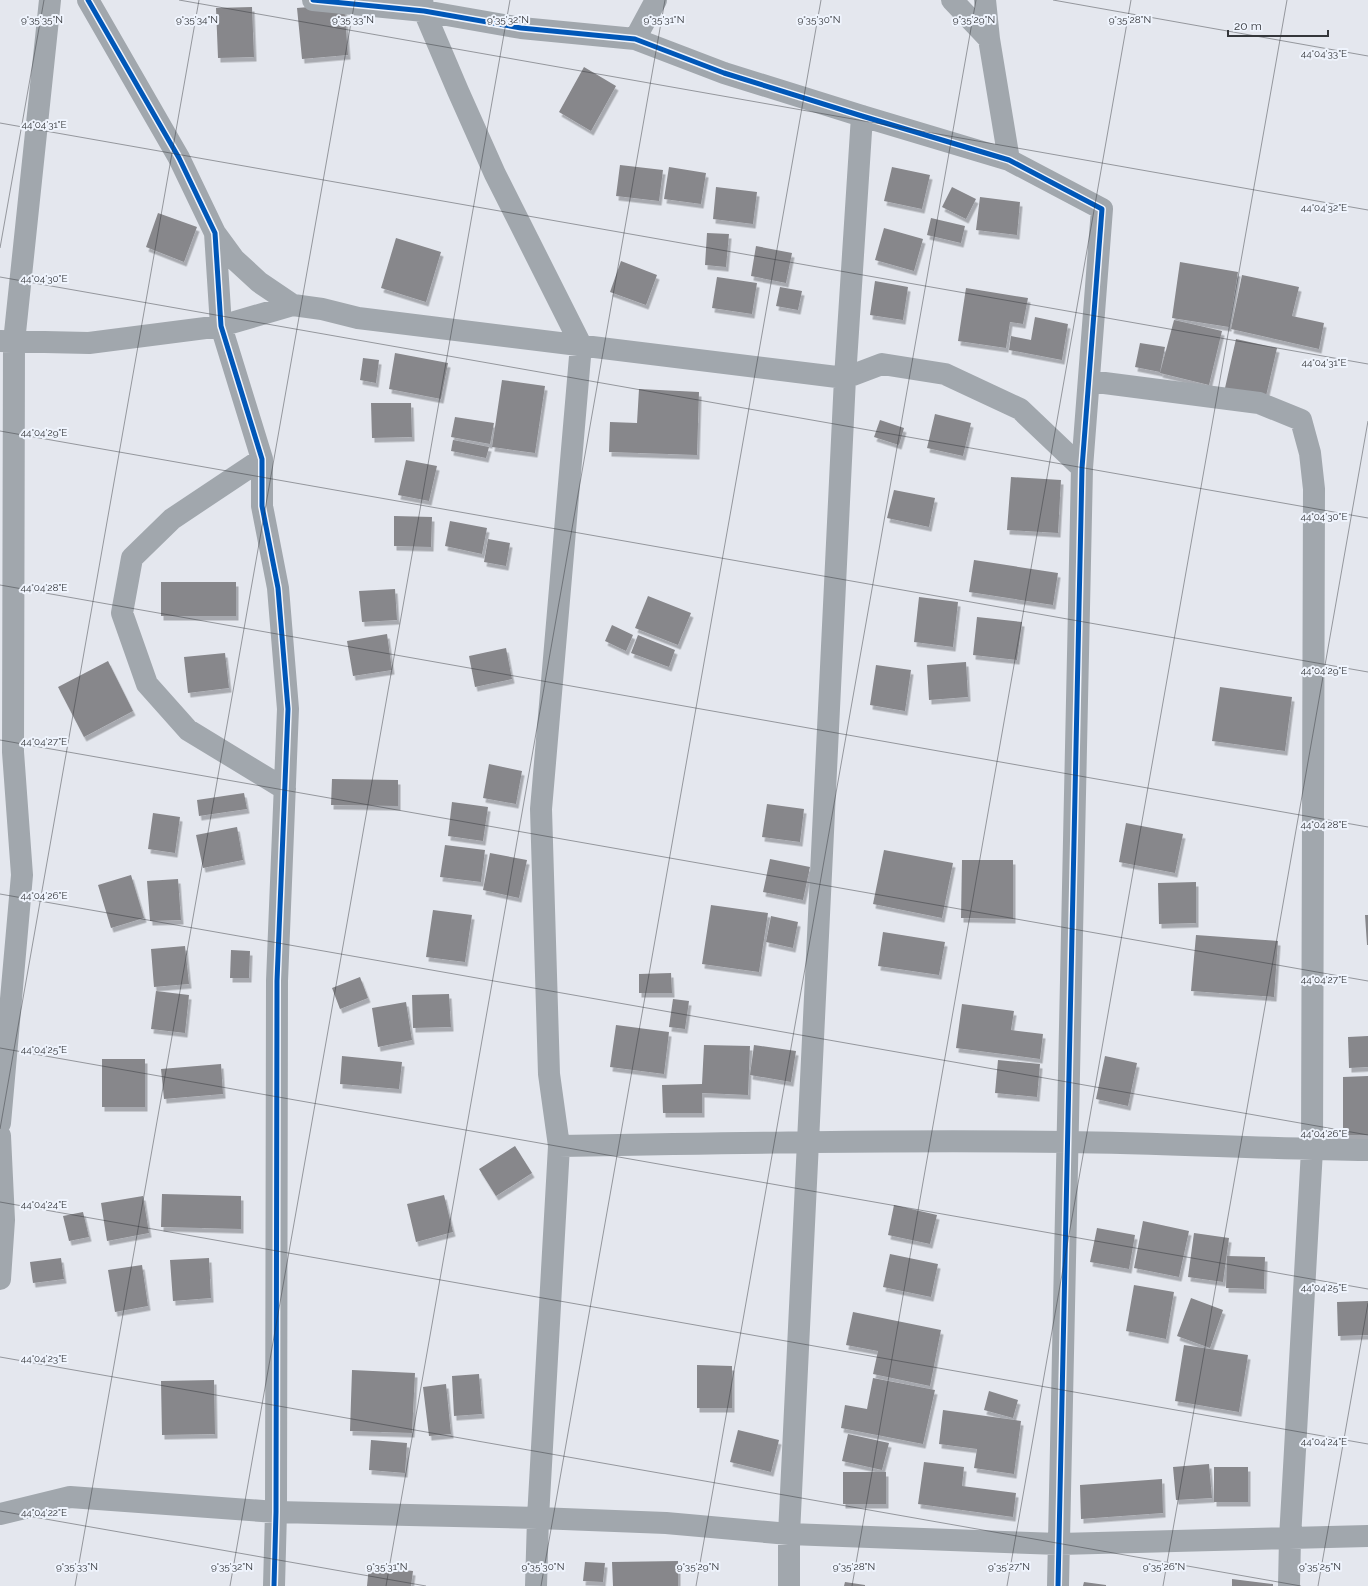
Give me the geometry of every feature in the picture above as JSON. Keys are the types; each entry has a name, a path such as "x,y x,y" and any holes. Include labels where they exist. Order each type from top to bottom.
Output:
{"street":[{"path":"0,1124 22,875 6,754 7,342 50,0"},
{"path":"88,0 180,158 215,233 234,259 259,282 293,305"},
{"path":"313,0 423,5 521,28 635,39 724,73 1009,160 1102,209 1082,468 1058,1586"},
{"path":"635,39 656,0"},
{"path":"952,0 989,39"},
{"path":"985,0 989,39 1009,160"},
{"path":"423,5 458,91 495,174 581,345 541,809 549,1074 559,1146 538,1518 536,1586"},
{"path":"789,1586 789,1534 845,378 862,116"},
{"path":"215,233 221,326 262,459 262,506 278,588 288,709 277,981 276,1512 274,1586"},
{"path":"7,342 89,343 221,326 293,305 322,309 358,318 845,378 882,364 945,374 1020,409 1082,468"},
{"path":"1089,381 1259,404 1301,420 1310,453 1314,489 1312,1150 1290,1538 1290,1586"},
{"path":"262,459 172,519 132,558 122,613 147,684 188,730 285,789"},
{"path":"0,1136 4,1220 0,1279"},
{"path":"559,1146 808,1142 1068,1142 1312,1150 1368,1150"},
{"path":"0,1514 70,1497 276,1512 538,1518 666,1523 789,1534 1059,1544 1368,1536"}],"building":[{"path":"344,4 348,55 302,59 297,8"},
{"path":"252,7 254,57 218,58 216,8"},
{"path":"584,67 616,86 591,131 559,112"},
{"path":"620,165 663,170 659,201 616,196"},
{"path":"669,167 706,173 701,204 664,199"},
{"path":"892,167 930,175 922,209 884,201"},
{"path":"716,187 757,192 753,224 713,219"},
{"path":"952,187 976,199 966,219 942,207"},
{"path":"980,197 1020,202 1017,235 976,230"},
{"path":"158,213 197,227 184,262 146,247"},
{"path":"931,218 965,226 961,243 927,235"},
{"path":"884,228 923,239 914,271 875,260"},
{"path":"707,233 729,234 726,267 705,265"},
{"path":"396,238 441,252 426,302 381,288"},
{"path":"756,246 792,253 786,283 751,276"},
{"path":"621,261 657,275 646,305 610,292"},
{"path":"1180,262 1238,272 1229,327 1172,318"},
{"path":"1242,275 1299,287 1292,316 1324,323 1319,349 1231,329"},
{"path":"717,277 757,283 752,314 712,308"},
{"path":"875,281 908,287 903,320 870,315"},
{"path":"780,287 802,291 798,310 776,306"},
{"path":"966,288 1028,298 1023,324 1010,322 1006,348 958,341"},
{"path":"1035,317 1068,324 1062,360 1009,350 1011,336 1031,340"},
{"path":"1174,320 1222,331 1209,385 1160,373"},
{"path":"1236,339 1277,348 1266,396 1225,388"},
{"path":"1140,343 1165,347 1160,372 1135,367"},
{"path":"395,353 448,363 441,399 389,389"},
{"path":"363,358 379,360 376,383 360,380"},
{"path":"502,380 545,386 535,453 492,447"},
{"path":"639,389 699,392 697,455 609,452 610,422 637,423"},
{"path":"371,403 411,403 412,437 372,438"},
{"path":"935,414 971,423 963,456 927,448"},
{"path":"455,417 494,423 490,444 451,437"},
{"path":"880,420 904,428 899,445 874,437"},
{"path":"453,440 489,447 486,458 451,451"},
{"path":"406,460 437,466 429,501 398,495"},
{"path":"1011,477 1061,480 1058,533 1007,530"},
{"path":"894,490 935,498 929,527 887,518"},
{"path":"394,516 432,517 431,547 394,546"},
{"path":"450,521 487,528 482,554 445,546"},
{"path":"488,539 510,543 506,566 484,562"},
{"path":"974,560 1058,573 1053,605 969,592"},
{"path":"161,582 236,582 236,616 161,616"},
{"path":"395,589 397,620 362,622 359,591"},
{"path":"648,596 691,613 678,645 635,628"},
{"path":"919,597 958,602 953,647 914,642"},
{"path":"977,617 1022,622 1017,660 973,655"},
{"path":"612,625 633,635 626,651 605,641"},
{"path":"387,634 392,670 353,676 347,641"},
{"path":"638,635 675,650 669,667 631,653"},
{"path":"506,648 512,679 475,687 469,656"},
{"path":"225,653 229,688 188,693 184,657"},
{"path":"108,661 133,711 84,737 58,687"},
{"path":"966,662 968,697 929,700 927,665"},
{"path":"876,665 911,670 905,711 870,705"},
{"path":"1220,687 1292,697 1285,751 1212,741"},
{"path":"489,764 522,771 516,804 483,798"},
{"path":"332,779 398,780 398,806 331,805"},
{"path":"244,793 247,809 199,816 197,800"},
{"path":"452,802 488,807 483,841 448,836"},
{"path":"767,804 804,809 800,842 762,837"},
{"path":"153,813 180,817 175,853 148,849"},
{"path":"1126,823 1183,834 1175,873 1119,862"},
{"path":"237,827 243,860 203,868 196,835"},
{"path":"445,845 485,850 481,882 440,877"},
{"path":"884,850 953,863 942,918 873,904"},
{"path":"490,853 527,860 519,898 483,890"},
{"path":"770,859 810,867 803,900 763,892"},
{"path":"962,860 1013,860 1013,919 961,918"},
{"path":"131,875 144,918 111,928 98,885"},
{"path":"178,879 181,920 150,921 147,881"},
{"path":"1196,882 1196,923 1159,924 1158,883"},
{"path":"711,905 768,913 759,972 702,964"},
{"path":"433,910 472,915 465,962 426,957"},
{"path":"1365,915 1368,915 1368,945 1367,945"},
{"path":"771,916 798,922 793,948 766,942"},
{"path":"883,932 945,942 939,975 878,966"},
{"path":"1196,935 1278,941 1274,997 1191,991"},
{"path":"185,946 189,984 154,987 151,949"},
{"path":"231,950 250,951 249,978 230,978"},
{"path":"671,973 672,993 639,993 639,974"},
{"path":"360,977 368,998 340,1009 332,988"},
{"path":"156,991 189,995 185,1033 151,1029"},
{"path":"449,994 451,1027 413,1028 412,995"},
{"path":"673,999 689,1001 685,1029 669,1027"},
{"path":"406,1002 412,1040 378,1047 372,1008"},
{"path":"962,1004 1014,1011 1011,1030 1043,1034 1040,1059 956,1048"},
{"path":"616,1025 669,1032 664,1074 610,1067"},
{"path":"1368,1036 1368,1067 1349,1068 1348,1037"},
{"path":"704,1045 750,1046 748,1095 702,1093 702,1113 663,1113 662,1085 702,1084"},
{"path":"754,1045 796,1051 791,1082 750,1075"},
{"path":"342,1056 402,1062 399,1089 340,1084"},
{"path":"1105,1056 1137,1063 1128,1106 1096,1099"},
{"path":"102,1059 145,1059 145,1107 102,1107"},
{"path":"998,1060 1040,1064 1037,1097 995,1093"},
{"path":"221,1064 223,1094 164,1099 161,1069"},
{"path":"1368,1076 1368,1135 1343,1135 1343,1077"},
{"path":"515,1146 532,1173 496,1196 479,1169"},
{"path":"162,1194 241,1196 241,1229 161,1227"},
{"path":"444,1195 453,1232 416,1242 407,1204"},
{"path":"143,1196 149,1233 107,1241 101,1203"},
{"path":"894,1205 937,1215 930,1244 888,1235"},
{"path":"83,1212 89,1237 69,1241 63,1216"},
{"path":"1143,1221 1189,1231 1179,1277 1134,1268"},
{"path":"1097,1228 1135,1235 1129,1269 1090,1262"},
{"path":"1194,1233 1229,1238 1223,1282 1188,1277"},
{"path":"890,1254 938,1264 931,1297 883,1287"},
{"path":"1227,1256 1265,1257 1264,1289 1226,1288"},
{"path":"61,1258 64,1279 33,1283 30,1262"},
{"path":"209,1258 211,1298 173,1301 170,1260"},
{"path":"142,1265 148,1306 115,1312 108,1270"},
{"path":"1134,1285 1174,1292 1166,1339 1126,1331"},
{"path":"1191,1298 1223,1310 1210,1348 1177,1336"},
{"path":"1368,1301 1368,1335 1338,1336 1337,1302"},
{"path":"853,1312 941,1330 930,1386 873,1374 878,1351 846,1345"},
{"path":"1184,1345 1248,1355 1239,1412 1175,1401"},
{"path":"697,1365 732,1366 732,1408 697,1408"},
{"path":"352,1370 415,1373 412,1433 350,1431"},
{"path":"479,1374 482,1414 454,1416 452,1376"},
{"path":"873,1378 935,1390 923,1444 841,1428 845,1405 867,1409"},
{"path":"214,1380 215,1434 162,1435 161,1381"},
{"path":"446,1384 451,1434 429,1436 423,1387"},
{"path":"989,1391 1018,1400 1013,1418 984,1410"},
{"path":"943,1410 1021,1421 1014,1474 974,1468 977,1449 939,1444"},
{"path":"738,1430 779,1440 771,1472 730,1462"},
{"path":"848,1434 889,1443 882,1470 842,1461"},
{"path":"371,1440 407,1443 405,1473 369,1470"},
{"path":"924,1462 964,1467 962,1486 1016,1493 1013,1517 918,1504"},
{"path":"1209,1464 1212,1498 1176,1500 1173,1467"},
{"path":"1214,1467 1248,1467 1248,1502 1214,1502"},
{"path":"843,1472 886,1472 886,1504 843,1504"},
{"path":"1162,1479 1163,1513 1081,1519 1080,1485"},
{"path":"678,1561 678,1586 613,1586 612,1562"},
{"path":"585,1562 605,1563 603,1582 583,1581"},
{"path":"369,1566 413,1571 411,1586 367,1586"},
{"path":"1232,1579 1273,1584 1273,1586 1232,1586"},
{"path":"845,1582 865,1585 865,1586 844,1586"},
{"path":"1084,1582 1106,1585 1106,1586 1083,1586"}],"cycle path":[{"path":"88,0 179,158 215,233 221,326 262,459 262,506 278,588 288,709 277,981 276,1512 274,1586"},
{"path":"313,0 424,11 521,28 635,39 724,73 1009,160 1102,209 1082,468 1058,1586"}]}
